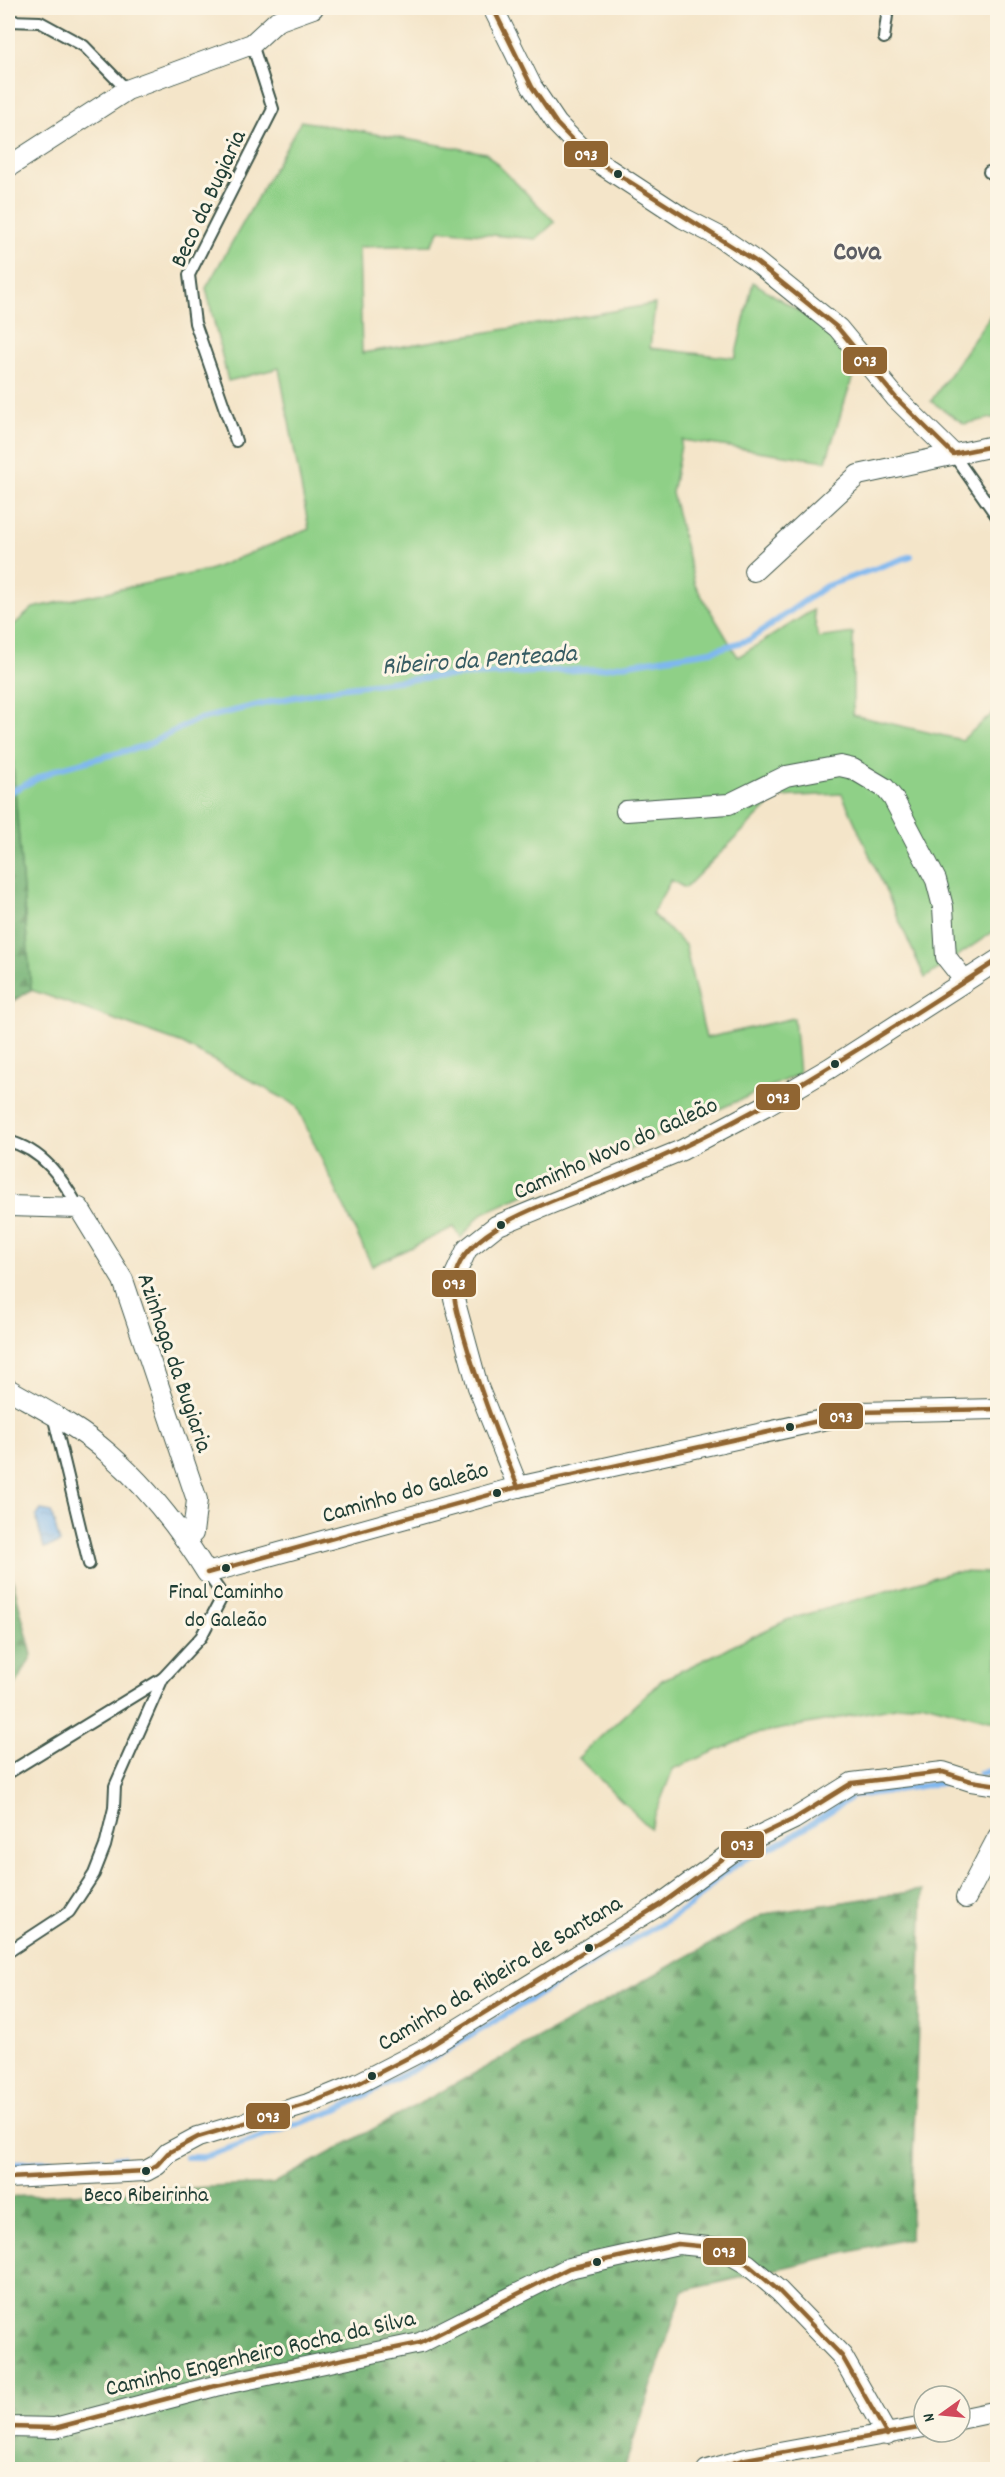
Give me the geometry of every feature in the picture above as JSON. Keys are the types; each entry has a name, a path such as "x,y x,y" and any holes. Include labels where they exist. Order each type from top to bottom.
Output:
{"street":[{"path":"8,167 127,90 252,44 290,11 314,8"},
{"path":"493,8 532,87 557,124 587,155 683,218 720,237 755,261 829,321 896,398 953,454"},
{"path":"754,571 858,475 998,445"},
{"path":"626,811 729,804 786,776 834,767 853,769 885,788 893,798 936,880 943,907 946,957 965,981"},
{"name":"Caminho Novo do Galeão","path":"518,1487 478,1387 454,1299 454,1275 467,1249 496,1226 682,1150 765,1106 830,1068 998,960"},
{"path":"8,1206 79,1208"},
{"name":"Azinhaga da Bugiaria","path":"79,1208 123,1280 197,1500 193,1533 186,1538"},
{"path":"8,1389 108,1452 186,1538 207,1573"},
{"name":"Caminho do Galeão","path":"207,1573 518,1487 859,1412 998,1409"},
{"name":"Caminho da Ribeira de Santana","path":"8,2178 146,2171 158,2165 168,2153 198,2137 308,2104 357,2084 427,2048 661,1904 746,1842 794,1819 852,1783 943,1772 971,1781 998,1785"},
{"path":"966,1898 998,1837"},
{"name":"Caminho Engenheiro Rocha da Silva","path":"8,2427 55,2428 215,2386 420,2343 569,2268 678,2244 719,2248 747,2264 779,2291 842,2356 887,2435"},
{"path":"972,2417 998,2411"},
{"path":"707,2469 746,2459 912,2430"}],"lane":[{"path":"884,38 888,8"},
{"path":"8,21 40,22 84,46 127,90"},
{"name":"Beco da Bugiaria","path":"237,441 195,323 189,275 273,109 252,44"},
{"path":"953,454 998,518"},
{"path":"8,1141 42,1158 62,1179 79,1208"},
{"path":"52,1415 89,1564"},
{"path":"8,1773 163,1678 201,1637 221,1599 219,1590 207,1573"},
{"path":"8,1952 69,1912 94,1874 105,1846 114,1808 115,1786 163,1678"}],"green space":[{"path":"301,121 486,153 555,222 536,239 440,230 431,245 359,247 362,353 655,304 650,348 735,358 753,282 828,330 856,366 826,461 682,440 672,493 695,585 738,657 813,610 818,638 853,633 853,715 962,740 998,709 997,929 925,978 842,794 777,797 685,888 671,880 652,914 685,945 706,1038 794,1018 799,1074 481,1214 461,1238 454,1227 372,1266 296,1105 183,1044 31,990 8,704 8,630 33,608 209,570 309,529 279,368 228,381 206,288"},
{"path":"997,306 997,417 964,424 931,401"},
{"path":"8,704 31,990 8,1004"},
{"path":"8,1562 32,1655 8,1700"},
{"path":"952,1572 997,1573 997,1722 921,1702 756,1734 673,1769 650,1828 578,1758 662,1680 787,1620"},
{"path":"923,1890 910,2238 683,2291 624,2469 8,2469 8,2197 273,2184 765,1914"}],"water":[{"path":"41,1510 51,1512 60,1543 44,1548 36,1517"}],"waterway":[{"name":"Ribeiro da Penteada","path":"8,793 57,769 145,746 196,720 338,688 432,677 597,669 711,651 749,640 826,586 911,556"},
{"path":"980,1773 998,1770"},
{"path":"856,1796 947,1782"},
{"path":"186,2157 204,2157 337,2110 431,2060 559,1982 671,1918 692,1904 720,1876 745,1859 786,1840 850,1798"},
{"path":"115,2158 123,2157"},
{"path":"92,2159 101,2159"},
{"path":"8,2163 69,2162"}],"transit line":[{"name":"093","path":"493,8 532,87 557,124 587,155 755,261 838,328 896,398 953,454 998,445"},
{"name":"093","path":"518,1487 482,1392 457,1312 454,1283 463,1257 479,1241 524,1213 670,1153 766,1104 860,1048 998,960"},
{"name":"093","path":"207,1573 518,1487 859,1412 998,1409"},
{"name":"093","path":"8,2178 146,2171 157,2165 168,2153 198,2137 308,2104 357,2084 427,2048 661,1904 746,1842 794,1819 852,1783 943,1772 971,1781 998,1785"},
{"name":"093","path":"8,2427 55,2428 215,2386 420,2343 569,2268 678,2244 719,2248 747,2264 779,2291 842,2356 887,2435"},
{"name":"093","path":"709,2470 746,2459 912,2429"}],"place":[{"name":"Final Caminho do Galeão","path":"226,1568"},
{"name":"Beco Ribeirinha","path":"146,2171"}],"district":[{"name":"Cova","path":"857,250"}]}
